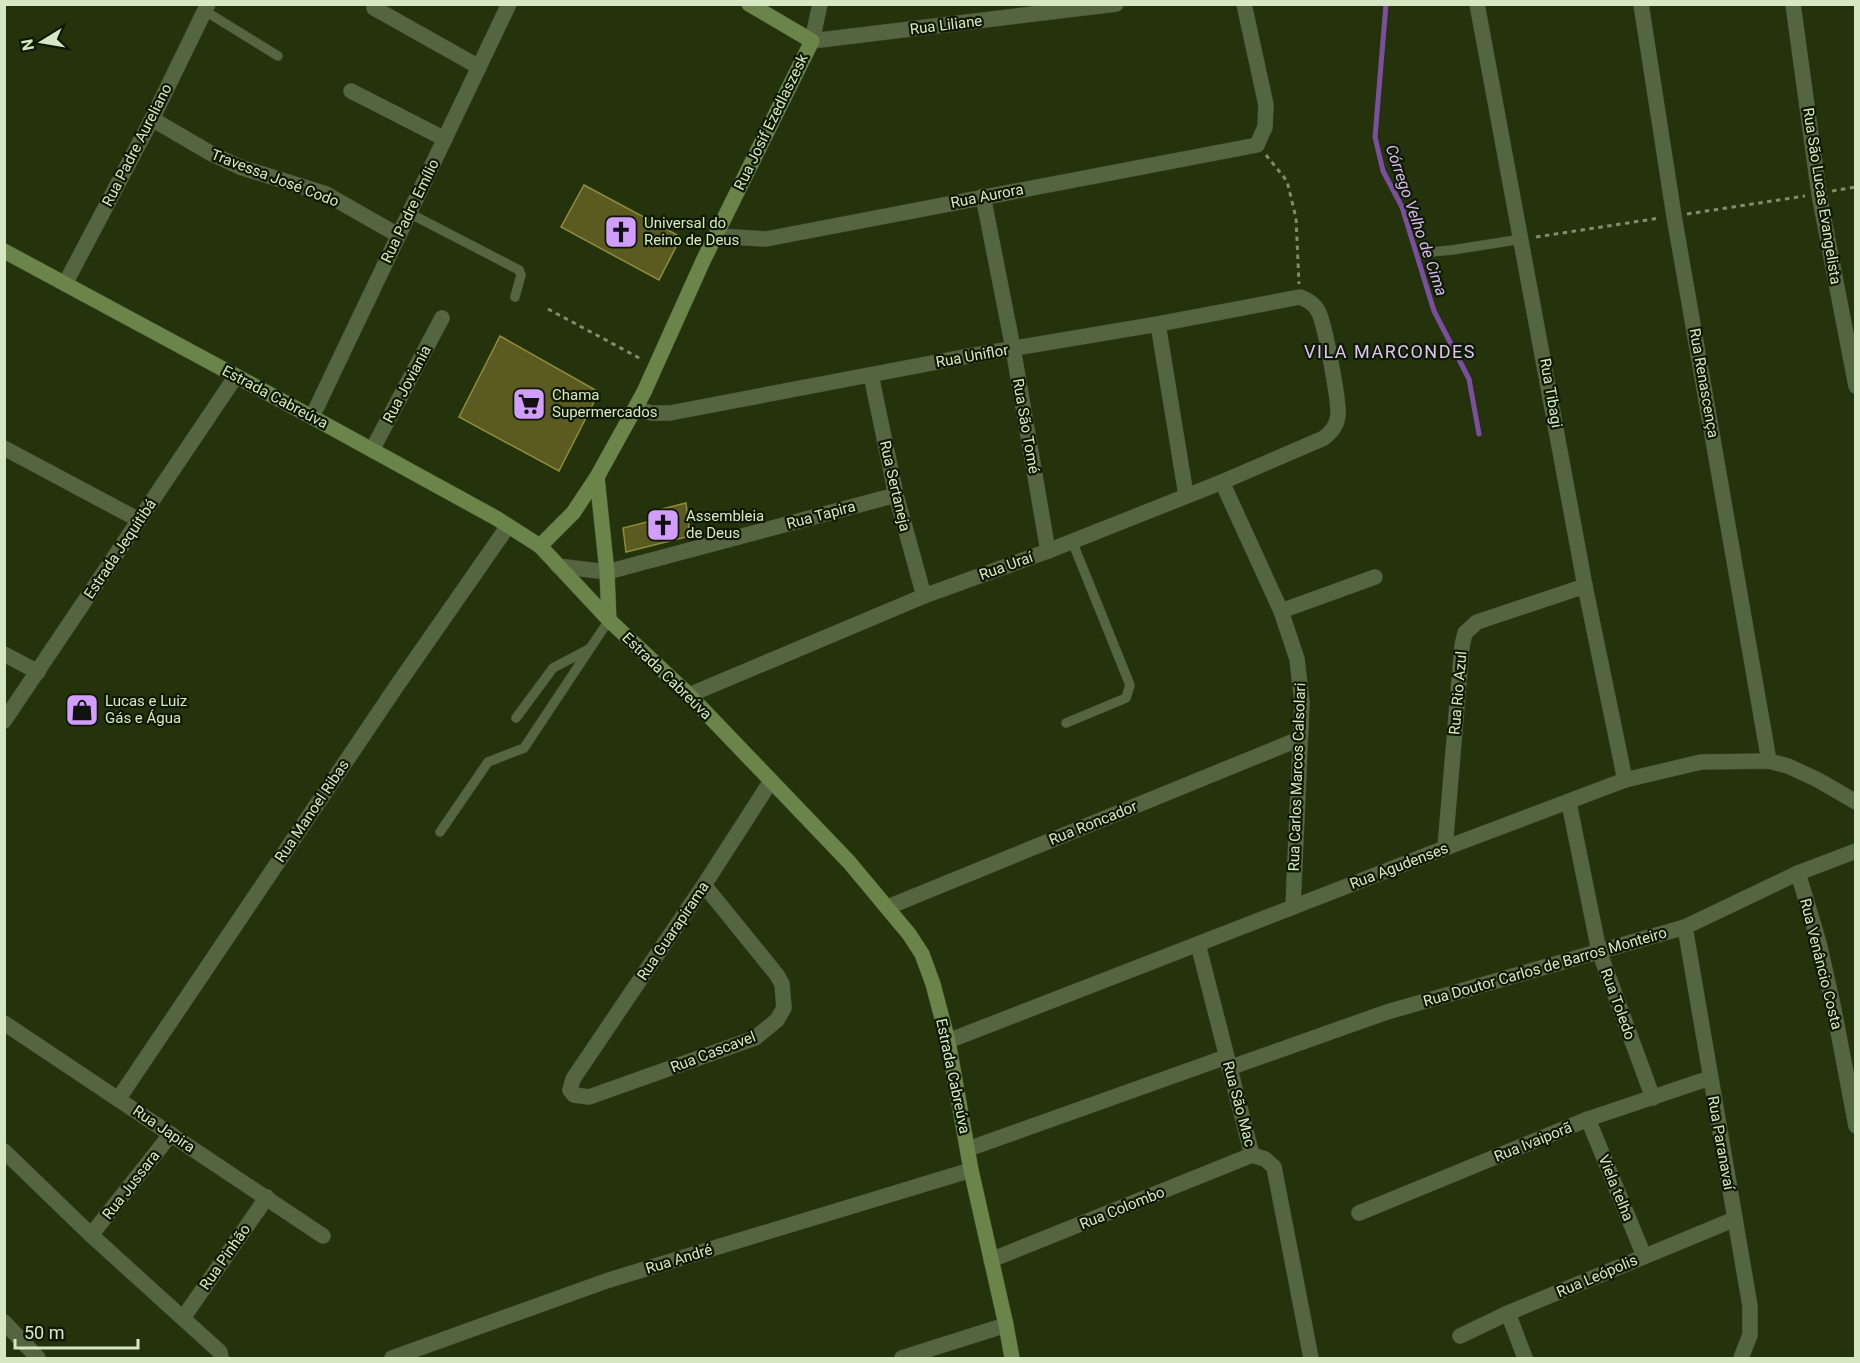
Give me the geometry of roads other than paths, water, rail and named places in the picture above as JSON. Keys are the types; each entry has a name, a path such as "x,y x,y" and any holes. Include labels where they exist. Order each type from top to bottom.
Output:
{"main road":[{"path":"749,4 812,41"},
{"name":"Rua Josif Ezedlaszesk","path":"540,546 573,513 597,477 636,408 716,237 812,41"},
{"name":"Estrada Cabreúva","path":"4,251 372,450 540,546 609,620 689,695 849,862 909,934 922,954 933,984 948,1041 971,1170 1012,1359"},
{"path":"597,477 607,572 609,620"}],"street":[{"name":"Rua Padre Emílio","path":"312,417 509,4"},
{"path":"812,41 820,4"},
{"name":"Rua Liliane","path":"812,41 1116,4"},
{"name":"Rua Aurora","path":"716,237 766,239 1257,145 1265,127 1266,105 1244,4"},
{"name":"Rua Tibagi","path":"1477,4 1585,586 1625,780"},
{"name":"Rua Renascença","path":"1641,4 1674,216 1769,760"},
{"name":"Rua São Lucas Evangelista","path":"1793,4 1819,194 1856,386"},
{"name":"Rua Padre Aureliano","path":"65,284 152,120 206,8"},
{"path":"374,8 479,67"},
{"path":"351,91 445,139"},
{"name":"Travessa José Codo","path":"152,120 240,167 326,194 398,236"},
{"name":"Rua São Tomé","path":"983,196 1013,348 1048,550"},
{"name":"Rua Uniflor","path":"636,408 651,413 670,413 1013,348 1304,299 1317,310 1322,321 1333,378 1338,415 1333,430 1324,438"},
{"name":"Rua Joviania","path":"372,450 442,318"},
{"path":"1158,324 1186,495"},
{"name":"Rua Sertaneja","path":"871,375 896,495 924,596"},
{"name":"Estrada Jequitibá","path":"4,721 236,376"},
{"name":"Rua Uraí","path":"689,695 924,596 1222,482 1324,438"},
{"path":"4,448 140,520"},
{"name":"Rua Carlos Marcos Calsolari","path":"1222,482 1281,611 1298,659 1302,702 1293,907"},
{"name":"Rua Tapira","path":"607,572 896,495"},
{"name":"Rua Manoel Ribas","path":"119,1098 396,687 508,526"},
{"path":"558,567 607,572"},
{"path":"1281,611 1375,577"},
{"name":"Rua Rio Azul","path":"1445,848 1462,646 1466,633 1477,622 1585,586"},
{"path":"4,654 38,672"},
{"name":"Rua Roncador","path":"888,908 1299,739"},
{"name":"Rua Agudenses","path":"948,1041 1625,780 1701,762 1769,760 1818,780 1856,802"},
{"name":"Rua Guarapirama","path":"573,1079 771,781"},
{"name":"Rua Toledo","path":"1569,803 1599,951 1653,1098"},
{"name":"Rua Doutor Carlos de Barros Monteiro","path":"968,1149 1387,1012 1685,927 1798,873 1856,851"},
{"name":"Rua Venâncio Costa","path":"1798,873 1819,943 1856,1126"},
{"name":"Rua Cascavel","path":"573,1079 570,1090 574,1095 589,1096 755,1038 777,1020 784,1008 784,996 777,975 704,885"},
{"name":"Rua Paranavaí","path":"1685,927 1750,1306 1750,1335 1741,1359"},
{"name":"Rua São Mac","path":"1198,944 1252,1155 1265,1159 1274,1167 1311,1359"},
{"name":"Rua Japira","path":"4,1023 323,1236"},
{"name":"Rua Ivaiporã","path":"1359,1213 1588,1119 1710,1078"},
{"name":"Viela telha","path":"1588,1119 1644,1256"},
{"name":"Rua Jussara","path":"91,1235 171,1134"},
{"path":"4,1151 91,1235 183,1317 218,1353"},
{"name":"Rua Colombo","path":"991,1260 1252,1155"},
{"name":"Rua André","path":"392,1359 609,1280 971,1170"},
{"name":"Rua Pinhão","path":"183,1317 267,1197"},
{"name":"Rua Leópolis","path":"1460,1336 1508,1313 1735,1219"},
{"path":"1508,1313 1525,1359"},
{"path":"4,1323 38,1359"},
{"path":"902,1359 1006,1325"}],"lane":[{"path":"206,8 278,56"},
{"path":"410,213 519,270 521,275 515,297"},
{"path":"1431,252 1522,239"},
{"path":"1066,723 1126,698 1130,686 1072,541"},
{"path":"441,832 488,762 524,748 609,620"},
{"path":"516,718 553,668 590,649"}],"waterway":[{"name":"Córrego Velho de Cima","path":"1386,4 1375,137 1383,171 1402,207 1434,311 1469,379 1479,434"}],"place":[{"name":"Universal do Reino de Deus","path":"621,232"},
{"name":"Chama Supermercados","path":"529,404"},
{"name":"Assembleia de Deus","path":"663,525"},
{"name":"Lucas e Luiz Gás e Água","path":"82,710"}],"district":[{"name":"VILA MARCONDES","path":"1390,352"}]}
